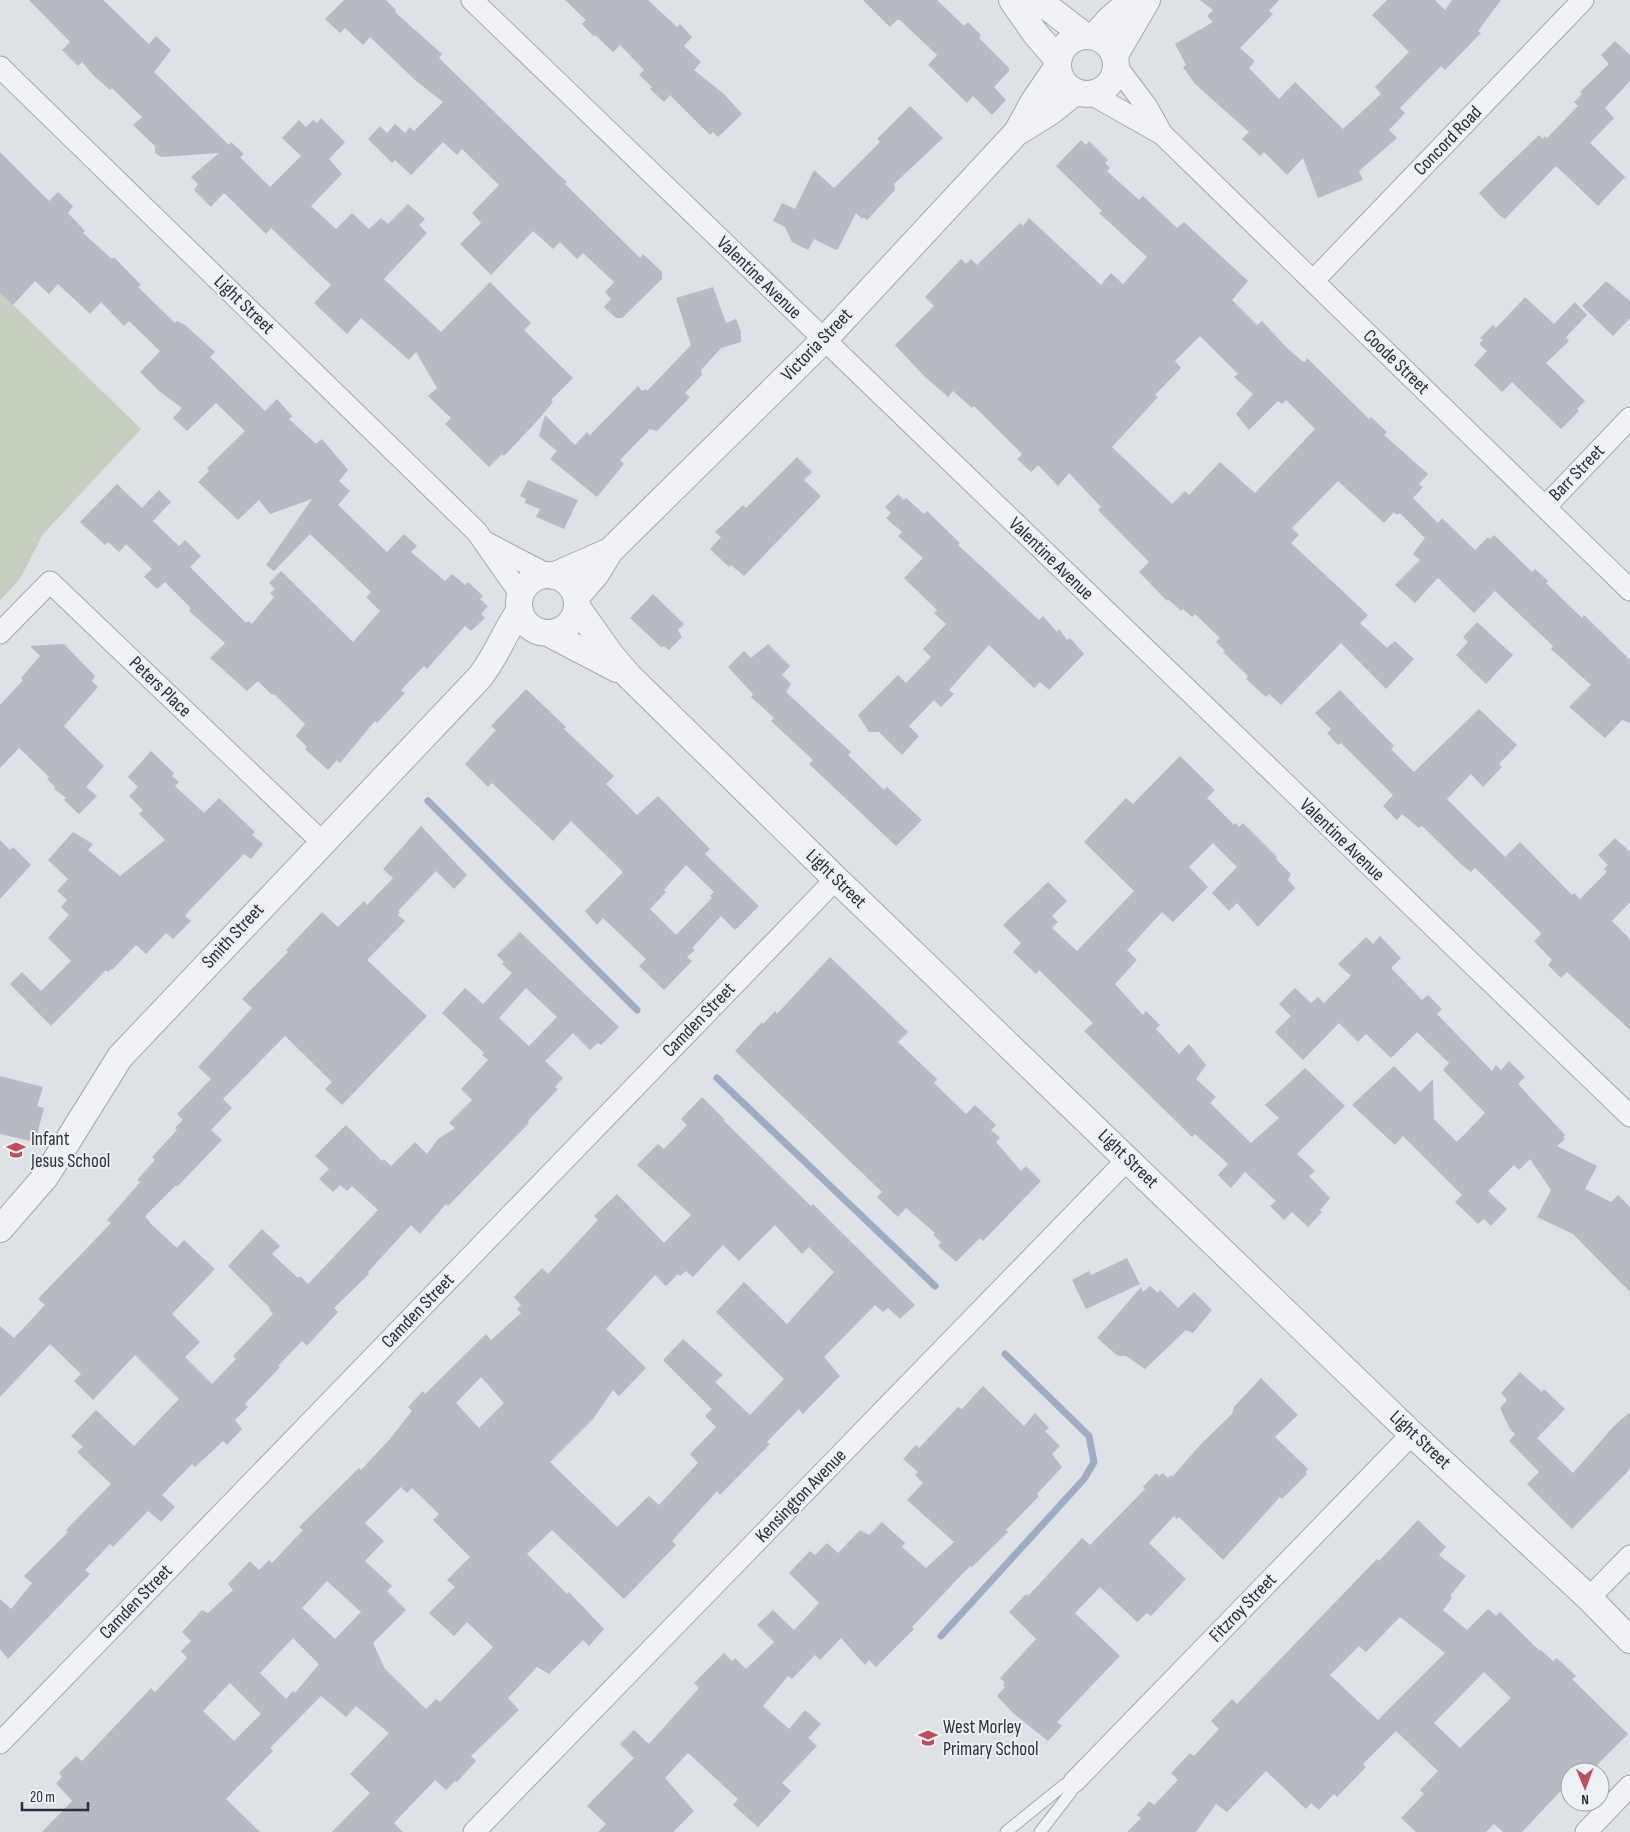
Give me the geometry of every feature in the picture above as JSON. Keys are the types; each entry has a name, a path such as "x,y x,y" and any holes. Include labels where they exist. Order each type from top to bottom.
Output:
{"street":[{"name":"Valentine Avenue","path":"472,0 1630,1116"},
{"path":"1012,0 1058,63 1063,81 1083,93 1099,92 1111,82 1116,61 1147,0"},
{"path":"1038,0 1090,37 1103,41 1116,61"},
{"path":"1058,63 1067,44 1090,37 1132,0"},
{"name":"Concord Road","path":"1313,281 1581,1"},
{"name":"Coode Street","path":"1116,61 1147,107 1162,134 1630,590"},
{"name":"Victoria Street","path":"576,602 610,551 824,340 1017,132 1058,63"},
{"name":"Light Street","path":"0,67 486,543 520,602"},
{"name":"Victoria Street","path":"1017,132 1083,93"},
{"name":"Coode Street","path":"1083,93 1162,134"},
{"name":"Barr Street","path":"1545,507 1630,418"},
{"name":"Light Street","path":"486,543 550,575"},
{"name":"Victoria Street","path":"550,575 610,551"},
{"path":"550,575 568,583 576,602 570,623 564,628 542,631 528,625 520,602 531,581 550,575"},
{"name":"Peters Place","path":"0,633 50,582 322,842"},
{"name":"Smith Street","path":"491,663 520,602"},
{"name":"Light Street","path":"576,602 629,676 836,879 1412,1434 1589,1598 1630,1640"},
{"name":"Light Street","path":"542,631 629,676"},
{"name":"Smith Street","path":"0,1228 46,1176 120,1057 491,663 542,631"},
{"name":"Camden Street","path":"0,1743 836,879"},
{"name":"Kensington Avenue","path":"474,1832 1128,1159"},
{"name":"Fitzroy Street","path":"1074,1782 1412,1434"},
{"path":"1589,1598 1630,1556"},
{"path":"1586,1832 1630,1786"}],"lane":[{"name":"Fitzroy Street","path":"1006,1832 1064,1785 1074,1782"},
{"name":"Fitzroy Street","path":"1040,1832 1071,1792 1074,1782"}],"green space":[{"path":"0,292 141,429 43,534 20,579 0,600"}],"building":[{"path":"29,0 103,0 149,44 156,36 171,50 154,72 229,145 231,142 244,154 240,157 270,187 301,156 282,138 299,120 306,127 313,120 317,123 321,118 345,142 329,159 342,174 311,206 336,229 352,213 369,229 381,218 388,224 408,204 425,219 419,225 427,233 384,279 441,332 490,282 531,323 524,330 573,378 551,400 553,402 538,420 504,456 502,454 489,467 445,424 451,418 428,396 437,388 416,352 409,360 361,318 347,334 314,303 331,285 271,228 266,234 224,193 211,207 194,190 198,184 191,177 219,153 161,157 155,153 155,146 133,125 142,117 112,88 110,90 94,76 82,62 78,66 62,50 70,42"},
{"path":"344,0 386,0 396,10 395,12 442,54 439,58 567,182 565,184 640,258 643,254 662,272 662,279 622,318 616,318 604,307 611,299 605,292 614,282 583,253 577,259 560,242 553,249 533,231 491,275 460,244 481,223 472,213 499,185 462,149 457,155 443,142 411,175 395,160 392,163 368,139 380,126 387,133 395,124 405,133 410,127 414,131 443,102 415,80 370,37 363,45 345,28 340,33 325,19"},
{"path":"565,0 648,0 677,27 680,24 692,37 684,46 701,62 694,70 724,94 742,114 718,137 713,132 710,135 670,95 664,102 650,89 652,87 639,75 644,70 620,45 613,52 595,35 594,37 582,24 586,20"},
{"path":"863,0 937,0 964,26 968,22 981,35 979,38 1009,68 1009,71 994,87 1006,100 992,115 973,96 967,103 928,65 937,55 900,20 897,20 890,27"},
{"path":"1200,0 1279,0 1269,11 1273,14 1240,48 1255,61 1249,68 1279,99 1295,82 1343,129 1381,94 1375,87 1409,52 1372,15 1387,0 1435,0 1445,10 1452,0 1501,0 1478,31 1481,33 1445,70 1441,66 1400,108 1405,113 1389,130 1397,138 1359,171 1363,180 1318,198 1303,158 1287,175 1264,152 1260,156 1242,139 1249,132 1195,84 1183,67 1186,65 1175,44 1213,22 1207,16 1213,10"},
{"path":"1615,41 1630,55 1630,81 1605,108 1614,118 1590,143 1625,177 1598,206 1556,166 1505,219 1479,193 1539,135 1543,139 1545,136 1547,138 1578,106 1574,102 1582,94 1580,92 1609,64 1601,55"},
{"path":"910,106 943,138 894,184 895,190 867,220 864,217 862,219 856,213 838,249 836,250 814,239 808,250 792,242 785,227 773,221 782,203 795,209 814,170 834,188 880,142 877,139"},
{"path":"1081,140 1086,145 1089,141 1108,160 1105,163 1110,168 1107,171 1139,200 1143,196 1177,228 1184,222 1248,281 1232,300 1257,325 1262,321 1302,361 1305,362 1307,358 1369,419 1371,417 1387,432 1384,435 1428,474 1419,484 1423,487 1413,498 1438,523 1442,518 1475,550 1488,537 1490,539 1494,535 1532,572 1535,569 1548,581 1546,583 1582,618 1584,615 1630,660 1630,723 1622,720 1605,738 1569,707 1591,685 1551,649 1553,646 1495,591 1474,613 1438,578 1415,603 1395,585 1420,560 1413,554 1425,538 1400,513 1397,515 1394,512 1384,523 1338,481 1292,528 1299,535 1291,543 1368,615 1360,623 1387,648 1395,641 1414,659 1386,689 1341,643 1281,705 1269,694 1266,697 1246,679 1248,676 1223,652 1225,651 1216,642 1220,638 1195,614 1192,617 1183,609 1181,611 1168,599 1167,601 1139,572 1149,562 1098,510 1101,507 1069,473 1058,486 1038,465 1031,472 1017,459 1022,454 974,406 972,408 953,391 948,397 924,376 895,345 934,306 925,297 961,259 966,264 971,259 977,265 1020,223 1023,226 1029,218 1101,285 1111,273 1123,284 1147,257 1099,213 1102,211 1056,166","holes":["1200,336 1238,374 1234,377 1253,394 1236,414 1249,430 1278,401 1282,404 1286,400 1315,429 1255,493 1220,462 1189,495 1185,491 1172,504 1112,447 1158,397 1155,395 1181,368 1175,361"]},
{"path":"0,152 49,201 58,192 73,206 68,213 85,231 83,233 112,259 114,257 141,285 138,287 175,323 177,321 185,325 215,352 210,357 265,411 277,399 292,416 289,419 316,444 322,439 348,470 339,481 350,491 338,505 387,552 404,534 417,546 411,552 445,581 452,574 465,585 468,582 483,596 480,599 488,606 481,614 485,618 471,631 465,626 427,669 424,666 401,690 405,693 377,723 375,721 340,763 337,760 328,770 305,749 307,747 296,736 305,724 274,694 272,695 258,681 247,691 210,658 225,643 189,611 191,608 165,582 157,589 144,577 152,569 126,544 119,552 108,542 105,545 80,522 117,484 142,508 159,490 171,502 153,521 179,546 185,540 201,556 190,567 246,623 248,621 252,624 274,597 270,593 275,589 269,583 281,571 353,642 380,611 366,597 371,592 310,534 274,571 266,565 312,499 270,514 259,500 238,520 198,482 209,471 207,468 245,431 216,403 187,431 173,418 182,408 159,391 140,372 160,351 129,321 124,326 101,302 90,314 58,284 49,294 35,281 13,305 0,293"},
{"path":"1606,281 1630,301 1630,318 1613,336 1582,306"},
{"path":"713,287 726,323 736,319 741,332 741,342 721,348 701,370 702,375 685,393 690,397 657,431 650,429 620,460 624,464 597,497 550,459 557,451 539,436 545,415 575,445 587,432 590,435 638,386 642,391 645,389 647,391 691,345 676,298"},
{"path":"1525,297 1554,324 1575,302 1587,315 1566,337 1569,341 1546,363 1585,401 1577,409 1579,411 1561,429 1512,382 1502,392 1474,365 1487,351 1479,344 1483,340 1480,338 1493,325 1496,328"},
{"path":"797,457 812,472 804,480 821,496 744,576 731,565 729,567 710,549 721,537 715,532 743,505 746,508"},
{"path":"528,480 578,500 564,529 536,517 540,509 525,503 526,499 520,496"},
{"path":"898,494 904,500 906,498 924,514 927,511 960,543 958,545 1039,620 1043,616 1057,632 1059,629 1067,640 1070,638 1084,654 1049,690 1040,682 1034,688 989,645 949,690 954,694 941,707 934,700 909,726 919,736 902,755 879,732 869,732 858,715 898,675 906,683 931,657 923,649 946,624 934,613 937,610 904,578 923,558 898,536 902,532 886,518 891,513 885,507"},
{"path":"653,594 684,624 678,630 682,637 669,650 664,646 661,647 630,618"},
{"path":"1477,622 1513,655 1486,684 1456,655 1468,642 1463,637"},
{"path":"64,644 95,676 92,681 98,687 64,726 104,766 86,787 97,796 79,814 64,800 66,798 54,789 55,787 47,779 49,777 19,748 0,768 0,705 23,680 21,678 40,656 30,646"},
{"path":"768,644 790,666 782,675 791,684 786,692 851,752 848,755 884,790 887,787 922,820 896,846 809,764 813,760 771,721 774,718 751,697 753,694 728,667 744,651 751,658"},
{"path":"526,689 566,727 564,729 614,776 606,784 637,815 658,796 710,849 705,854 759,906 735,930 721,916 692,948 695,950 687,957 692,961 664,990 639,966 646,959 603,918 597,925 585,911 623,872 571,821 553,841 492,783 488,787 465,764 496,730 491,726","holes":["686,865 714,892 710,896 712,898 676,935 650,909 666,892 664,890"]},
{"path":"1340,690 1394,746 1391,749 1414,772 1479,709 1517,745 1499,764 1502,767 1483,787 1471,774 1447,799 1505,857 1520,842 1572,895 1574,893 1580,899 1607,872 1604,869 1608,865 1598,855 1615,838 1630,852 1630,902 1612,921 1630,939 1630,1030 1567,972 1561,978 1548,965 1552,960 1534,941 1541,934 1539,931 1475,868 1471,872 1422,826 1419,828 1402,814 1397,820 1383,806 1393,795 1341,743 1338,745 1327,733 1331,729 1315,713"},
{"path":"151,751 174,773 172,776 179,782 175,786 204,813 219,798 255,832 252,835 263,844 251,859 244,854 188,912 185,916 191,921 173,939 166,933 146,954 136,945 112,970 108,972 106,970 51,1026 10,984 22,972 41,991 71,961 48,938 69,915 61,907 67,900 57,891 68,879 48,860 73,832 93,844 88,850 120,876 165,840 139,814 143,810 129,796 138,787 128,777"},
{"path":"1180,756 1215,790 1207,798 1234,825 1236,823 1239,827 1243,823 1277,857 1276,859 1291,874 1288,880 1295,888 1258,927 1237,903 1229,911 1212,893 1237,867 1213,843 1189,867 1208,887 1173,922 1162,912 1127,950 1137,960 1115,984 1143,1015 1146,1011 1160,1025 1156,1029 1179,1054 1189,1044 1206,1065 1196,1079 1216,1097 1210,1103 1251,1143 1279,1118 1265,1105 1305,1068 1345,1106 1297,1154 1315,1171 1309,1176 1330,1198 1320,1210 1322,1212 1308,1227 1292,1212 1284,1220 1270,1206 1276,1201 1245,1172 1231,1188 1218,1175 1228,1164 1195,1134 1192,1137 1084,1031 1093,1023 1039,970 1036,974 1013,952 1021,943 1003,925 1048,882 1067,901 1052,916 1058,922 1052,928 1077,951 1134,891 1084,842 1126,798 1133,804"},
{"path":"421,826 467,875 454,889 436,871 398,911 400,912 398,915 405,921 367,960 427,1016 342,1105 325,1089 332,1082 285,1036 223,1099 232,1108 211,1130 222,1140 177,1187 176,1185 145,1216 177,1248 184,1240 215,1269 172,1314 200,1342 185,1357 212,1384 236,1359 233,1356 273,1314 270,1308 228,1266 262,1229 280,1246 272,1254 298,1278 300,1276 308,1284 378,1210 352,1186 347,1191 340,1185 333,1192 319,1179 329,1169 315,1156 346,1125 382,1161 384,1159 391,1166 415,1142 427,1154 438,1139 455,1128 449,1123 472,1100 461,1089 488,1060 482,1055 484,1053 442,1013 465,988 483,1004 512,973 502,964 504,962 497,955 520,932 619,1027 601,1045 598,1043 590,1050 573,1033 545,1061 563,1078 555,1087 558,1089 528,1121 529,1123 448,1206 446,1204 420,1234 411,1225 368,1272 369,1274 334,1308 338,1312 307,1346 302,1341 278,1366 280,1367 245,1404 248,1407 235,1420 242,1429 227,1445 223,1441 195,1467 192,1464 162,1495 175,1507 161,1522 148,1511 113,1547 110,1544 85,1570 90,1574 8,1659 0,1649 0,1599 11,1609 32,1583 24,1576 68,1532 66,1530 111,1484 77,1452 83,1447 71,1436 96,1410 134,1446 179,1399 135,1355 93,1400 74,1381 81,1374 50,1344 0,1397 0,1326 14,1338 45,1305 38,1299 111,1223 107,1220 140,1182 137,1180 155,1160 152,1157 177,1130 175,1128 183,1120 177,1114 211,1079 198,1067 252,1008 242,999 288,952 286,950 322,912 338,927 364,901 367,905 393,878 383,869","holes":["526,988 557,1017 529,1046 499,1018"]},
{"path":"0,840 10,850 13,847 31,865 0,899"},
{"path":"1380,936 1401,958 1391,968 1422,1000 1428,995 1442,1009 1437,1014 1492,1071 1496,1065 1501,1070 1509,1061 1525,1077 1518,1084 1565,1135 1563,1137 1565,1139 1557,1146 1597,1166 1585,1189 1611,1202 1618,1195 1630,1207 1630,1292 1573,1234 1537,1217 1551,1190 1530,1159 1519,1170 1514,1165 1488,1191 1507,1209 1491,1226 1484,1219 1478,1224 1455,1202 1462,1195 1403,1136 1395,1145 1352,1105 1394,1066 1420,1092 1433,1079 1434,1119 1457,1142 1485,1113 1443,1070 1449,1063 1417,1032 1391,1058 1366,1034 1358,1042 1339,1023 1303,1060 1275,1032 1291,1016 1279,1004 1295,988 1311,1003 1318,997 1324,1003 1351,976 1338,964 1366,937 1373,944"},
{"path":"830,957 908,1032 898,1042 937,1079 934,1083 966,1114 975,1105 996,1125 991,1130 1000,1138 996,1142 1021,1171 1026,1166 1041,1181 983,1241 980,1238 956,1262 938,1246 941,1242 933,1235 935,1233 906,1208 898,1217 877,1197 882,1192 735,1051 762,1022 763,1024 775,1011 777,1014"},
{"path":"0,1076 43,1087 37,1106 44,1108 35,1142 0,1134"},
{"path":"702,1097 811,1206 813,1204 915,1305 900,1319 888,1308 883,1312 875,1305 824,1357 840,1376 803,1414 799,1409 767,1442 770,1444 720,1495 717,1491 672,1541 676,1545 624,1599 552,1530 527,1554 567,1594 569,1592 604,1629 589,1646 583,1640 549,1674 537,1667 508,1698 519,1710 471,1756 476,1761 457,1782 455,1781 446,1790 435,1780 394,1823 403,1832 332,1832 370,1793 350,1774 389,1733 356,1706 346,1717 321,1696 270,1748 273,1751 226,1799 260,1832 42,1832 72,1801 56,1783 62,1777 59,1773 76,1756 82,1761 151,1688 155,1692 187,1658 181,1651 191,1641 182,1632 202,1610 208,1613 233,1590 228,1584 250,1561 259,1570 269,1560 272,1563 303,1530 299,1527 359,1468 361,1470 389,1440 412,1411 408,1407 423,1391 425,1394 486,1334 491,1340 521,1313 517,1309 521,1305 514,1297 542,1268 548,1274 598,1220 594,1216 617,1194 664,1243 691,1215 637,1165 658,1144 664,1149 687,1125 681,1119","holes":["775,1225 802,1254 809,1247 834,1272 787,1324 744,1282 716,1312 784,1379 750,1415 715,1382 723,1375 683,1339 663,1360 712,1409 705,1416 716,1427 690,1454 698,1463 659,1505 649,1496 617,1527 550,1462 593,1419 613,1390 619,1396 646,1368 606,1329 655,1275 666,1286 678,1274 680,1276 686,1271 693,1277 723,1245 739,1261","481,1377 504,1403 479,1428 456,1403","401,1487 407,1493 412,1488 439,1514 433,1520 470,1557 447,1580 455,1587 429,1613 454,1636 467,1622 493,1647 440,1702 436,1699 426,1709 385,1669 373,1643 406,1610 387,1591 392,1586 365,1561 384,1541 365,1523","327,1581 361,1612 335,1639 302,1608","293,1638 319,1664 295,1693 293,1691 286,1699 260,1673","230,1683 261,1714 234,1741 203,1711"]},
{"path":"1127,1258 1140,1284 1086,1309 1072,1280 1089,1271 1091,1275"},
{"path":"1150,1286 1158,1293 1160,1290 1178,1308 1194,1292 1212,1310 1193,1333 1186,1330 1145,1369 1126,1356 1118,1356 1097,1338 1141,1287 1143,1292"},
{"path":"1520,1372 1542,1392 1544,1389 1565,1409 1537,1438 1573,1473 1614,1426 1630,1412 1630,1469 1572,1529 1527,1484 1539,1472 1509,1441 1515,1434 1510,1429 1500,1408 1507,1400 1501,1393"},
{"path":"1261,1378 1298,1415 1275,1437 1308,1469 1305,1472 1307,1474 1282,1499 1280,1497 1223,1560 1179,1517 1177,1519 1174,1516 1149,1543 1186,1579 1151,1616 1147,1613 1137,1622 1100,1587 1075,1613 1120,1656 1057,1722 1062,1726 1048,1741 1013,1713 997,1696 1005,1687 1003,1685 1005,1683 1000,1678 1036,1639 1009,1612 1026,1594 1028,1596 1082,1538 1090,1545 1145,1489 1143,1487 1156,1473 1159,1476 1163,1473 1168,1478 1171,1475 1172,1477 1201,1444 1232,1414 1234,1407"},
{"path":"983,1386 1024,1426 1035,1413 1049,1428 1045,1431 1060,1446 1052,1454 1062,1467 1037,1494 1039,1496 1006,1530 1008,1532 972,1567 970,1566 912,1627 914,1629 876,1667 869,1660 865,1665 841,1638 820,1660 815,1655 792,1679 788,1676 763,1706 789,1729 805,1710 821,1724 808,1738 817,1746 782,1783 791,1791 758,1827 733,1805 738,1799 688,1753 665,1778 694,1811 673,1832 598,1832 606,1824 587,1806 634,1758 620,1744 634,1730 649,1744 699,1688 694,1683 724,1653 732,1661 735,1658 746,1669 774,1642 757,1625 773,1610 794,1630 819,1603 789,1573 810,1551 815,1555 827,1543 838,1553 860,1530 869,1535 882,1522 905,1543 902,1547 926,1568 954,1542 907,1500 923,1483 915,1475 918,1472 903,1459 916,1445 919,1448 958,1407 962,1409"},
{"path":"1418,1520 1446,1547 1439,1555 1466,1576 1450,1596 1452,1598 1443,1610 1467,1630 1488,1609 1496,1616 1500,1612 1540,1651 1553,1661 1557,1658 1576,1676 1572,1679 1628,1734 1600,1762 1560,1762 1560,1792 1522,1832 1503,1832 1494,1824 1486,1832 1416,1832 1401,1818 1424,1794 1420,1790 1438,1771 1396,1731 1363,1764 1366,1767 1337,1797 1334,1794 1319,1810 1311,1803 1306,1809 1266,1771 1227,1812 1216,1804 1196,1832 1127,1832 1141,1818 1137,1815 1149,1801 1154,1805 1178,1780 1171,1773 1190,1753 1194,1756 1219,1729 1211,1721 1232,1699 1237,1704 1377,1559 1379,1561","holes":["1400,1617 1445,1653 1378,1720 1330,1675 1359,1646 1366,1652","1484,1672 1511,1698 1460,1748 1434,1723"]}],"waterway":[{"path":"428,801 637,1010"},
{"path":"717,1078 935,1286"},
{"path":"941,1636 1084,1479 1094,1462 1089,1436 1005,1354"}],"place":[{"name":"Infant Jesus School","path":"16,1150"},
{"name":"West Morley Primary School","path":"928,1738"}]}
